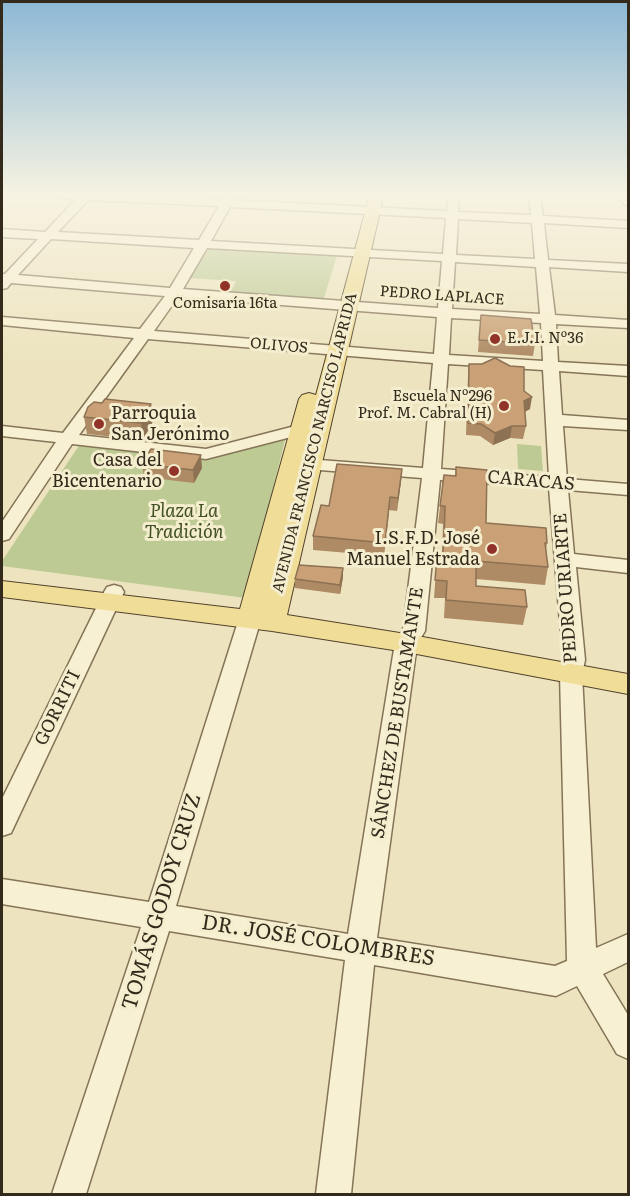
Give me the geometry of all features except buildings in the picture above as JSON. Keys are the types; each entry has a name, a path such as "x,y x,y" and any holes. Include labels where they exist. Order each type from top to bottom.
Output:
{"main road":[{"name":"AVENIDA FRANCISCO NARCISO LAPRIDA","path":"262,615 308,431 358,250"},
{"path":"2,578 111,597"},
{"path":"2,589 111,597 262,615 410,637 573,667 628,684"},
{"path":"573,667 628,670"}],"street":[{"path":"4,281 34,250"},
{"path":"2,535 68,438 174,293 199,250"},
{"path":"295,250 628,268"},
{"name":"SÁNCHEZ DE BUSTAMANTE","path":"334,1194 361,947 410,637 432,473 449,250"},
{"name":"PEDRO URIARTE","path":"540,250 548,319 573,667 582,967 628,1043"},
{"name":"PEDRO LAPLACE","path":"4,281 628,324"},
{"name":"OLIVOS","path":"2,321 330,351 628,370"},
{"path":"555,420 628,425"},
{"path":"2,431 206,454 308,431"},
{"name":"CARACAS","path":"300,463 628,489"},
{"path":"565,560 628,566"},
{"name":"GORRITI","path":"2,825 111,597"},
{"name":"TOMÁS GODOY CRUZ","path":"69,1194 159,916 262,615"},
{"name":"DR. JOSÉ COLOMBRES","path":"2,891 361,947 556,981 582,967 628,948"}],"green space":[{"path":"204,250 337,256 323,301 230,294 236,281 188,278"},
{"name":"Plaza La Tradición","path":"285,440 246,598 2,566 2,561 80,444 208,458"},
{"path":"517,444 541,446 543,471 518,469"}],"place":[{"name":"Comisaría 16ta","path":"225,286"},
{"name":"E.J.I. Nº36","path":"495,339"},
{"name":"Escuela Nº296 Prof. M. Cabral (H)","path":"504,406"},
{"name":"Parroquia San Jerónimo","path":"99,424"},
{"name":"Casa del Bicentenario","path":"174,471"},
{"name":"I.S.F.D. José Manuel Estrada","path":"492,549"}]}
